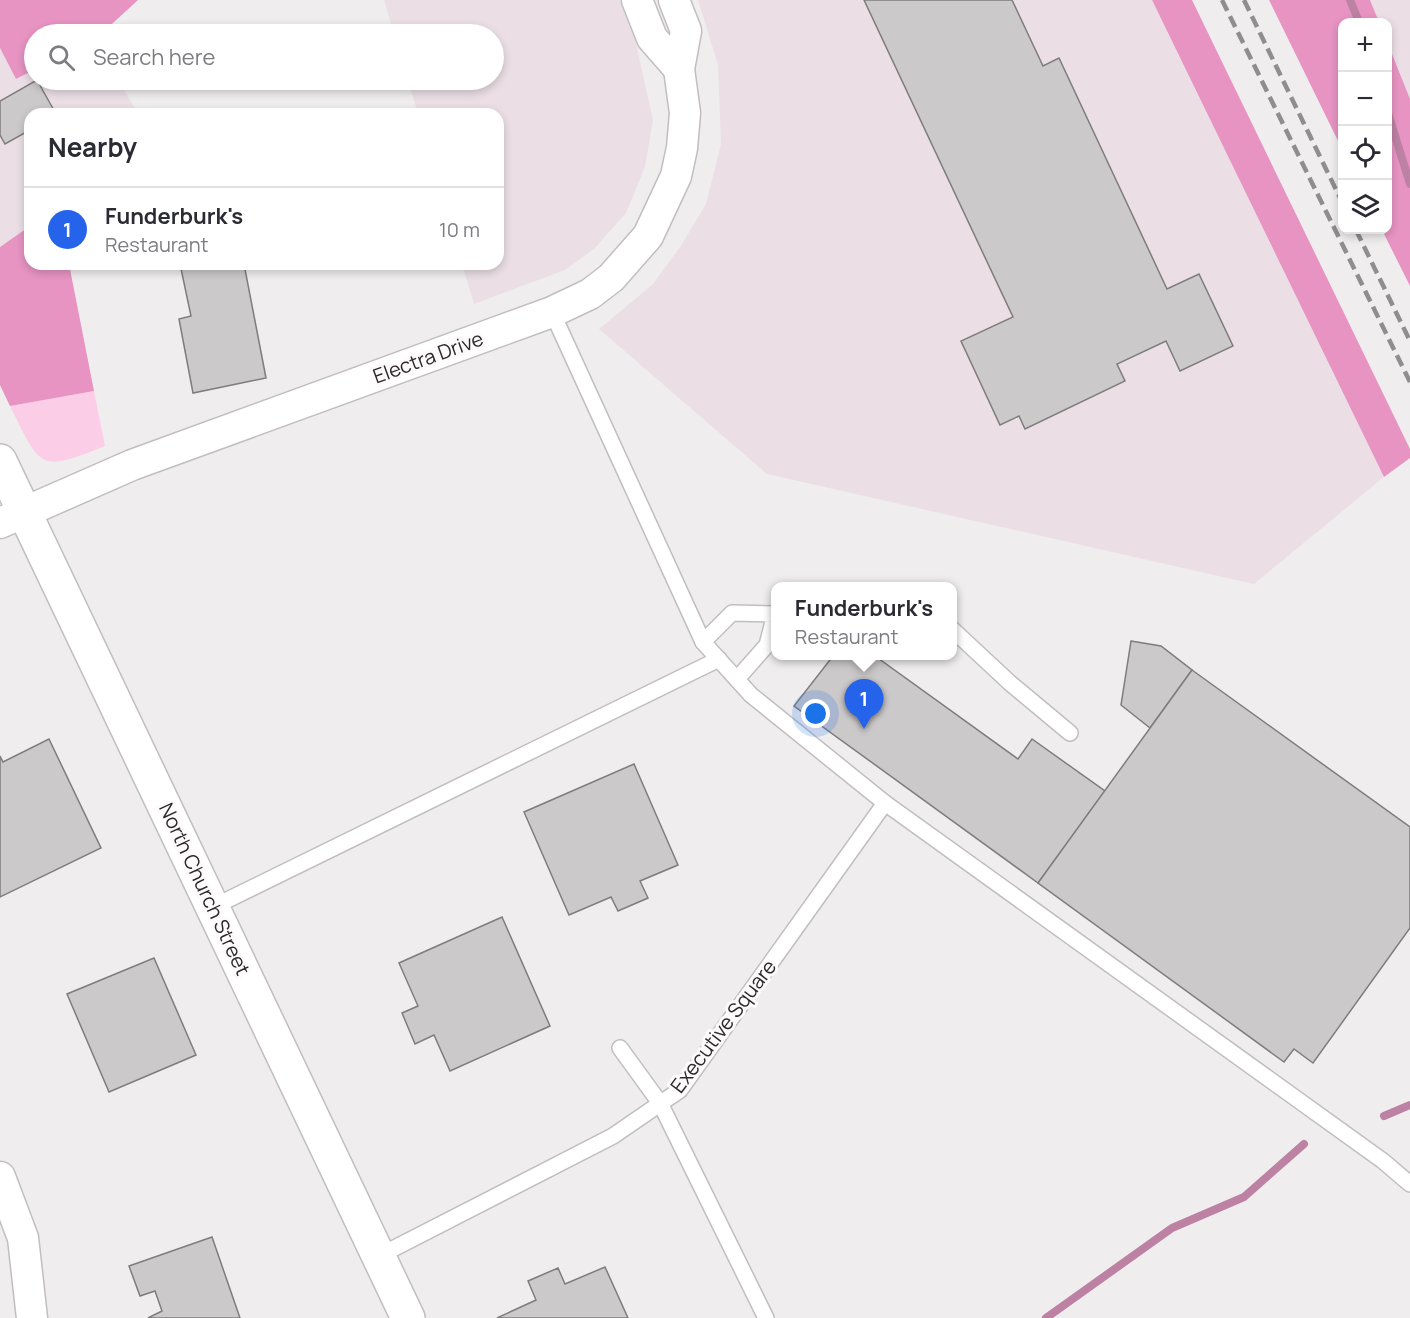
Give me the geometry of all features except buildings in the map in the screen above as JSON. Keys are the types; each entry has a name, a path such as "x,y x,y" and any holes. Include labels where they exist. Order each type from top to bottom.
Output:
{"main road":[{"name":"North Church Street","path":"0,461 13,518 213,907 408,1318"}],"street":[{"path":"637,0 652,38 680,69"},
{"name":"Electra Drive","path":"13,518 132,465 552,312 590,294 611,278 648,236 676,177 682,148 685,113 680,69 686,31 674,0"},
{"path":"0,1177 23,1238 32,1318"}],"lane":[{"path":"552,312 704,642 751,695 885,803 1383,1161 1410,1184"},
{"path":"704,642 732,613 771,614"},
{"path":"737,679 767,645 771,630"},
{"path":"957,634 1010,683 1070,733"},
{"path":"213,907 719,659"},
{"name":"Executive Square","path":"379,1256 613,1136 680,1090 885,803"},
{"path":"620,1048 660,1103 766,1318"}],"shaded area":[{"path":"0,0 138,0 112,24 24,24 24,75 16,79 0,48"},
{"path":"384,0 620,0 634,34 653,120 645,167 626,213 594,249 565,270 474,304 464,270 504,270 504,108 416,108 411,90 504,90 504,24 391,24"},
{"path":"698,0 1152,0 1384,477 1254,584 767,474 599,329 653,284 680,247 706,204 721,144 718,65"},
{"path":"1152,0 1192,0 1410,449 1410,458 1384,477"},
{"path":"1269,0 1370,0 1377,18 1338,18 1338,141"},
{"path":"1370,0 1410,0 1410,99 1392,54 1392,18 1377,18"},
{"path":"0,48 16,79 24,75 24,90 124,90 134,108 24,108 24,230 0,247"},
{"path":"1392,54 1410,99 1410,286 1384,234 1392,234"},
{"path":"24,230 24,270 70,270 94,391 10,406 0,385 0,247"},
{"path":"94,391 105,446 66,460 54,462 36,453 10,406"}],"waterway":[{"path":"1350,0 1357,18"},
{"path":"1392,126 1410,184"},
{"path":"1384,1116 1410,1105"},
{"path":"1046,1318 1172,1228 1244,1197 1304,1144"}],"railway":[{"path":"1222,0 1410,382"},
{"path":"1244,0 1338,194"},
{"path":"1358,234 1410,341"}],"place":[{"name":"Funderburk's","path":"864,729"}]}
